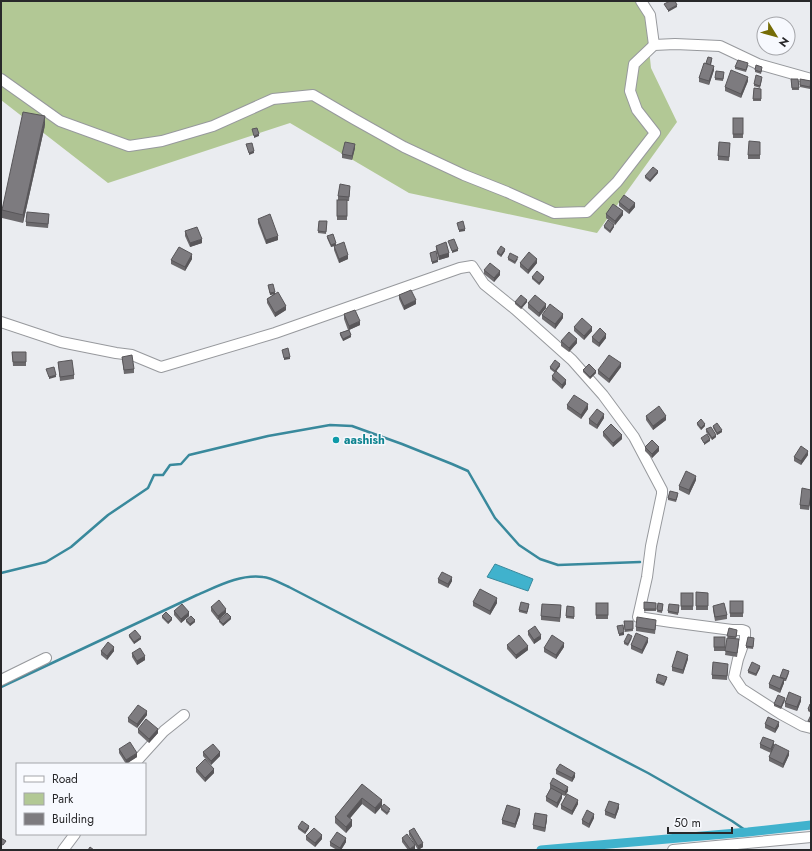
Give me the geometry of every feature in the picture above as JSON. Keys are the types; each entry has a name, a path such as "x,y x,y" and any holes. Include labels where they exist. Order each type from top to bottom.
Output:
{"street":[{"path":"640,1 650,15 654,45"},
{"path":"1,79 60,121 129,146 162,140 213,126 273,99 313,95 404,146 464,175 554,213 587,212 616,182 655,133 638,110 630,91 634,64 654,45 675,44 720,46 758,64 811,79"},
{"path":"1,322 61,342 132,355 161,366 275,333 460,268 472,266 484,284 515,309 572,360 603,395 634,438 662,490 651,546 647,578 638,617 745,631 745,639 734,677 742,689 781,714 803,726 811,728"},
{"path":"1,680 46,658"},
{"path":"135,763 164,731 184,715"},
{"path":"63,850 74,835"},
{"path":"673,850 811,837"}],"green space":[{"path":"1,1 644,1 651,68 677,122 597,233 409,193 290,123 108,183 1,100"}],"water":[{"path":"495,564 533,579 528,591 487,577"}],"building":[{"path":"670,1 675,1 677,5 668,10 664,4"},
{"path":"708,57 712,58 710,65 706,63"},
{"path":"738,60 748,63 746,70 735,67"},
{"path":"704,63 714,66 709,81 699,78"},
{"path":"756,65 762,67 761,72 755,70"},
{"path":"731,70 748,77 741,94 725,87"},
{"path":"716,71 724,72 723,79 715,78"},
{"path":"756,75 762,77 760,86 754,84"},
{"path":"791,79 798,79 799,88 792,88"},
{"path":"800,79 811,81 810,87 800,85"},
{"path":"754,88 761,89 761,99 753,99"},
{"path":"23,112 45,116 23,215 2,210"},
{"path":"733,118 743,118 743,134 733,134"},
{"path":"257,128 259,134 254,136 252,129"},
{"path":"749,141 760,142 760,155 748,155"},
{"path":"345,142 355,144 352,156 342,154"},
{"path":"719,142 730,143 729,157 718,156"},
{"path":"252,143 254,151 249,153 246,144"},
{"path":"653,167 658,171 650,180 645,176"},
{"path":"340,184 350,186 349,197 338,196"},
{"path":"624,195 635,203 629,210 619,202"},
{"path":"337,200 347,200 347,216 337,216"},
{"path":"613,204 623,211 615,221 606,214"},
{"path":"27,212 49,214 48,224 26,222"},
{"path":"270,214 278,236 266,240 258,219"},
{"path":"608,220 614,225 610,231 604,226"},
{"path":"319,221 327,221 326,232 318,231"},
{"path":"463,221 465,229 459,230 457,223"},
{"path":"197,227 202,239 190,243 185,231"},
{"path":"333,234 336,243 331,245 327,236"},
{"path":"454,239 458,249 452,251 448,241"},
{"path":"344,242 348,255 339,259 334,246"},
{"path":"446,242 449,253 439,256 436,246"},
{"path":"501,246 505,249 501,255 497,252"},
{"path":"179,247 192,254 185,267 171,260"},
{"path":"436,251 438,260 432,262 430,253"},
{"path":"529,252 537,259 528,270 520,263"},
{"path":"510,253 518,257 515,262 508,258"},
{"path":"490,263 500,271 494,278 484,270"},
{"path":"537,271 544,277 539,283 532,277"},
{"path":"273,284 275,292 270,293 268,285"},
{"path":"411,290 416,300 404,306 399,295"},
{"path":"278,292 286,306 275,313 267,299"},
{"path":"521,295 527,300 521,307 515,302"},
{"path":"535,295 546,304 539,313 528,303"},
{"path":"550,304 563,314 555,324 542,315"},
{"path":"355,310 360,321 349,326 344,314"},
{"path":"582,318 592,327 584,336 574,327"},
{"path":"600,328 606,334 599,343 592,337"},
{"path":"349,330 351,335 343,339 340,333"},
{"path":"569,332 577,339 569,348 561,341"},
{"path":"288,348 290,357 284,358 282,350"},
{"path":"12,352 26,352 26,362 13,362"},
{"path":"132,355 134,369 124,370 122,357"},
{"path":"609,355 621,363 609,379 598,370"},
{"path":"72,360 74,375 60,377 58,362"},
{"path":"555,360 560,364 555,371 550,367"},
{"path":"589,364 596,371 590,377 583,370"},
{"path":"54,367 56,375 49,377 46,369"},
{"path":"556,371 566,380 562,385 552,376"},
{"path":"574,395 588,404 581,415 567,405"},
{"path":"659,406 666,416 653,426 646,416"},
{"path":"597,409 604,414 597,425 589,419"},
{"path":"701,419 705,424 701,428 697,423"},
{"path":"717,423 722,430 717,433 713,426"},
{"path":"611,424 622,435 613,443 603,432"},
{"path":"711,427 716,435 712,438 706,429"},
{"path":"707,434 710,439 704,443 701,438"},
{"path":"652,440 659,447 652,454 645,447"},
{"path":"801,446 808,451 801,461 794,457"},
{"path":"686,471 696,476 689,490 679,486"},
{"path":"802,488 811,490 809,506 800,505"},
{"path":"670,491 678,493 676,500 668,498"},
{"path":"442,572 452,577 448,584 438,579"},
{"path":"480,589 497,598 490,611 473,602"},
{"path":"696,592 708,593 708,606 696,606"},
{"path":"681,593 693,593 693,606 681,606"},
{"path":"219,600 226,609 218,616 211,607"},
{"path":"730,601 743,601 743,613 730,613"},
{"path":"521,602 529,604 527,612 519,610"},
{"path":"644,602 656,603 656,609 644,609"},
{"path":"596,603 608,603 608,615 596,615"},
{"path":"658,603 663,604 662,611 657,610"},
{"path":"724,603 727,615 715,617 713,606"},
{"path":"182,604 189,612 181,619 174,611"},
{"path":"542,604 561,605 560,618 541,616"},
{"path":"669,604 679,605 678,613 668,611"},
{"path":"567,606 574,607 574,617 566,616"},
{"path":"166,612 172,618 168,622 162,616"},
{"path":"227,613 231,617 223,624 219,620"},
{"path":"191,616 195,620 190,624 186,620"},
{"path":"637,617 656,620 655,630 636,627"},
{"path":"624,621 633,621 633,629 625,630"},
{"path":"623,625 624,632 619,634 617,626"},
{"path":"535,626 541,635 534,640 528,631"},
{"path":"729,628 737,630 736,637 727,636"},
{"path":"135,630 141,637 134,642 129,635"},
{"path":"636,633 648,638 642,650 631,645"},
{"path":"628,634 632,636 628,644 624,642"},
{"path":"519,635 528,646 516,655 507,645"},
{"path":"552,635 564,643 556,655 544,648"},
{"path":"714,637 725,637 725,647 714,647"},
{"path":"748,637 754,638 753,647 746,646"},
{"path":"727,638 739,639 737,653 725,651"},
{"path":"108,642 114,647 107,656 101,651"},
{"path":"140,648 145,656 137,661 132,653"},
{"path":"677,651 688,655 683,670 672,667"},
{"path":"713,662 728,664 727,676 712,675"},
{"path":"752,662 760,666 756,674 748,671"},
{"path":"783,669 789,671 786,679 780,677"},
{"path":"658,674 667,677 664,684 656,681"},
{"path":"773,675 784,679 780,689 769,684"},
{"path":"789,692 801,697 797,707 785,703"},
{"path":"778,695 785,698 781,707 774,704"},
{"path":"810,704 811,705 811,711 808,709"},
{"path":"138,705 147,711 137,724 128,718"},
{"path":"811,715 811,722 808,721"},
{"path":"768,717 779,722 775,729 765,724"},
{"path":"146,719 158,729 149,739 138,729"},
{"path":"763,737 774,741 771,749 760,744"},
{"path":"130,742 137,753 126,760 119,749"},
{"path":"213,744 220,752 211,761 203,752"},
{"path":"775,744 789,751 783,764 769,757"},
{"path":"205,759 214,769 205,778 196,768"},
{"path":"560,764 575,773 572,778 556,770"},
{"path":"553,778 568,787 565,792 550,784"},
{"path":"362,784 382,800 375,808 362,798 347,816 352,820 346,827 335,817"},
{"path":"551,788 562,794 557,803 546,797"},
{"path":"567,794 578,800 572,811 561,805"},
{"path":"609,801 619,804 615,815 605,811"},
{"path":"384,804 390,809 387,813 381,808"},
{"path":"507,805 520,809 515,824 502,820"},
{"path":"587,810 594,814 589,824 582,820"},
{"path":"535,813 547,815 545,828 533,825"},
{"path":"302,821 309,826 305,832 298,827"},
{"path":"314,828 322,835 315,843 306,836"},
{"path":"414,828 423,843 418,846 409,831"},
{"path":"337,832 346,838 340,848 330,842"},
{"path":"407,834 415,845 410,849 402,838"},
{"path":"1,838 6,841 3,845 1,844"}],"waterway":[{"path":"1,573 46,562 71,547 108,515 148,488 154,475 163,475 170,465 181,464 189,455 268,436 330,425 352,426 402,444 468,471 495,518 519,545 540,559 558,565 640,562"},
{"path":"1,687 221,585 246,577 266,577 289,587 648,773 732,821 748,832"},
{"path":"541,850 811,825"}],"place":[{"name":"aashish","path":"336,440"}]}
